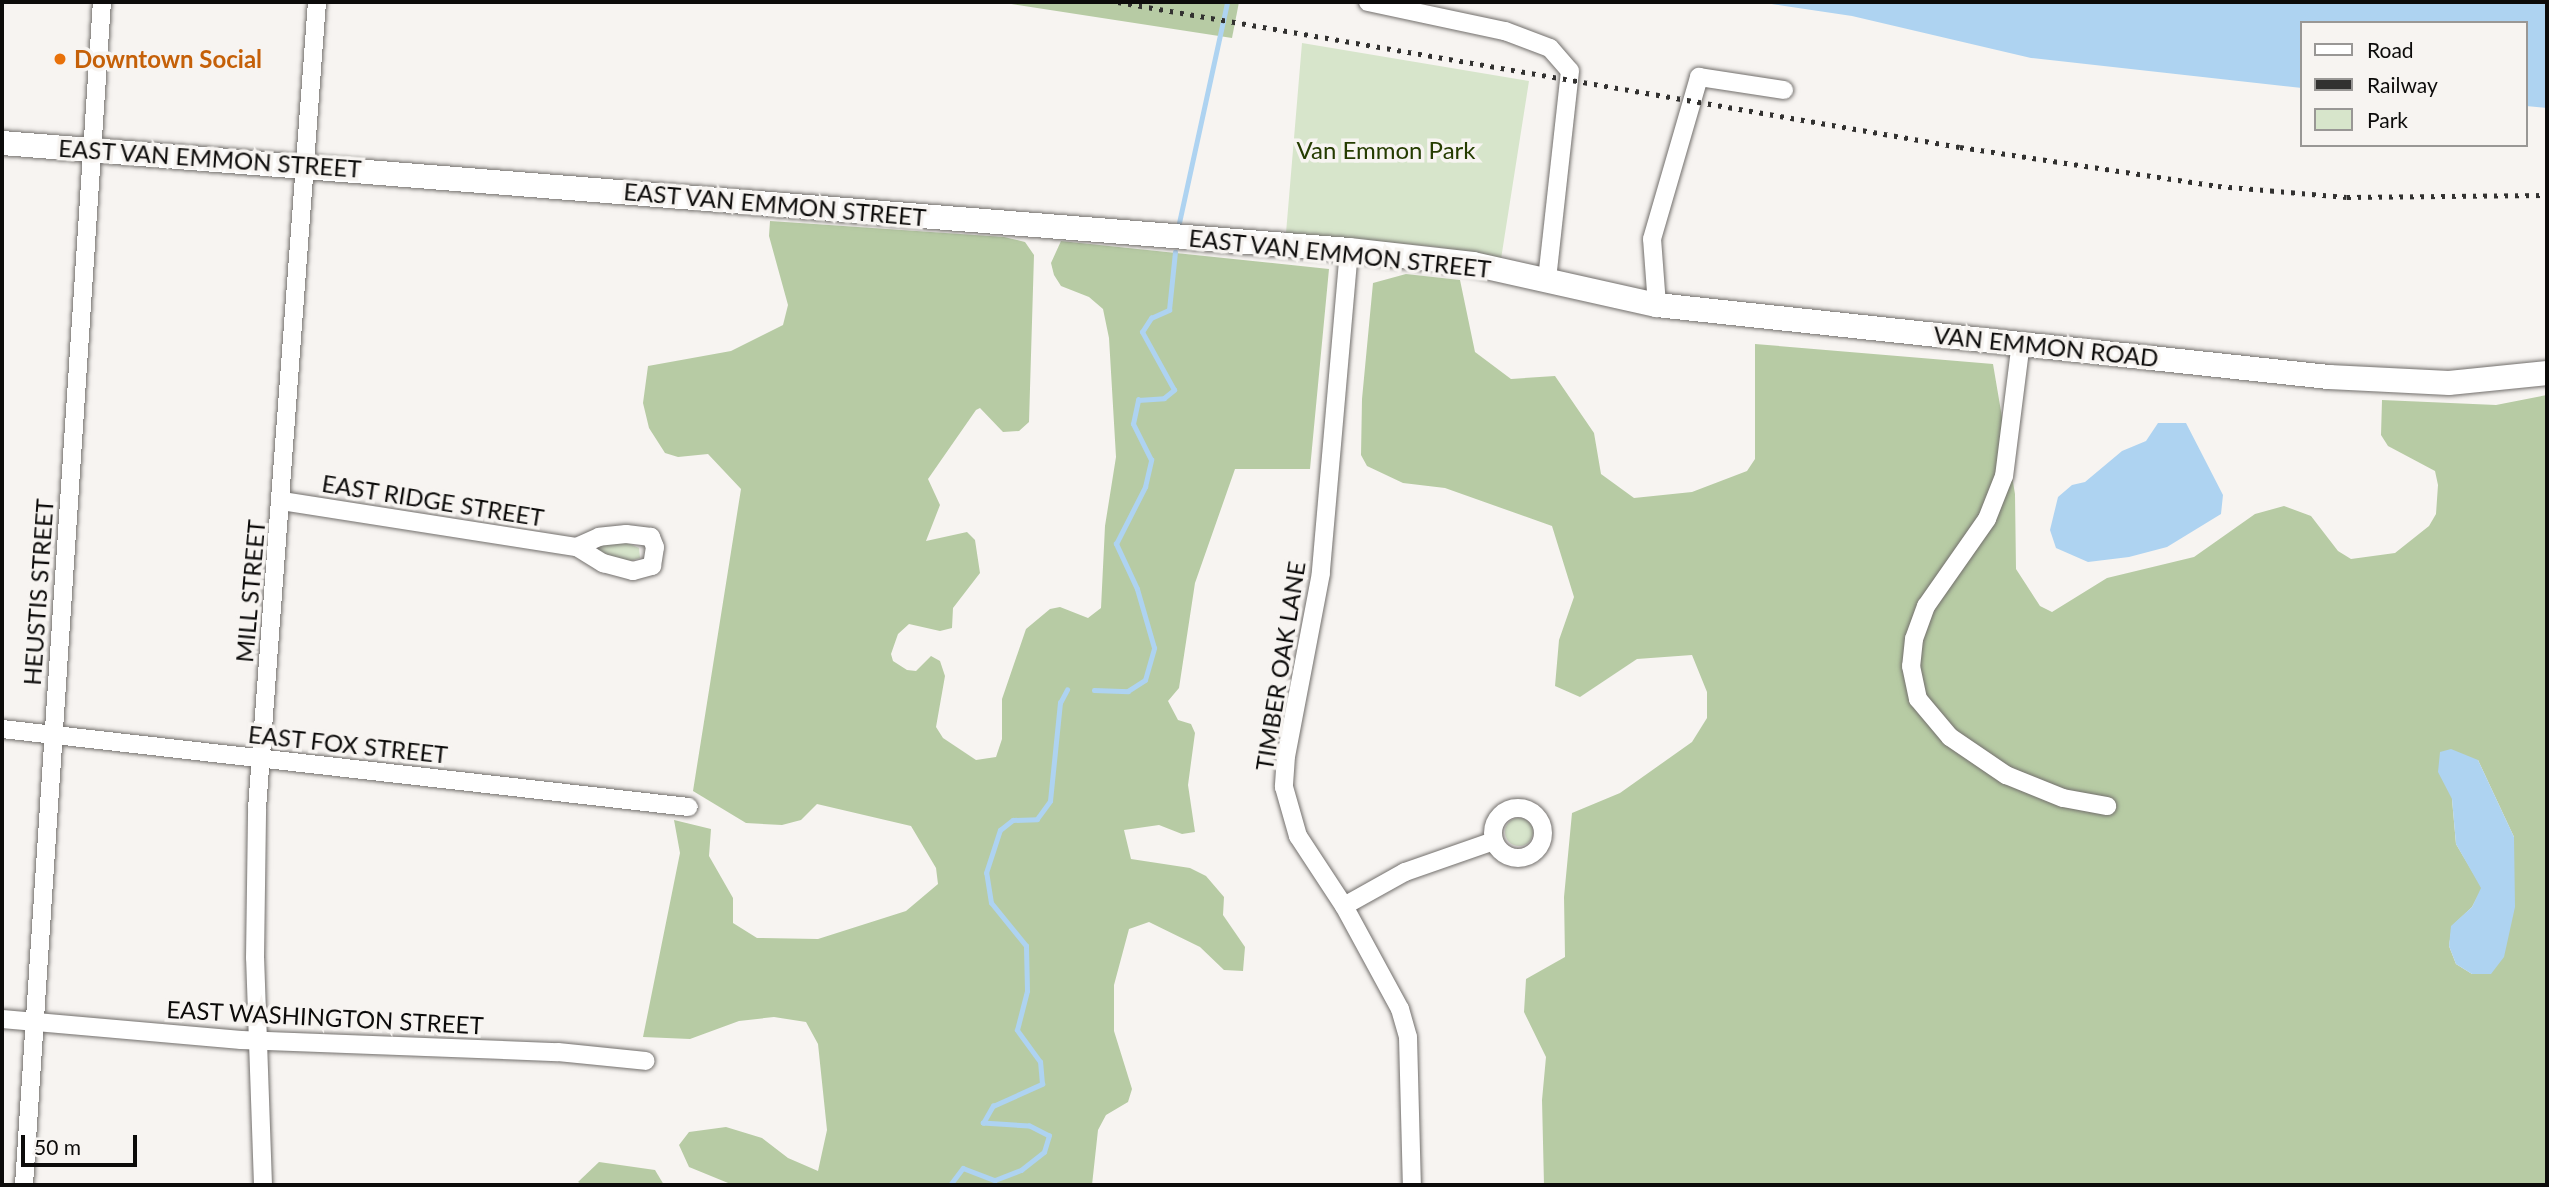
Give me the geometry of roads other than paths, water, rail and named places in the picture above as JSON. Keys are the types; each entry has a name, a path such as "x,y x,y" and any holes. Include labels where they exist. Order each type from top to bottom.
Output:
{"street":[{"name":"HEUSTIS STREET","path":"24,1185 102,2"},
{"name":"MILL STREET","path":"263,1185 257,1040 255,860 308,165 317,2"},
{"path":"1368,2 1505,31 1550,48 1570,71 1547,279"},
{"path":"1657,305 1651,239 1699,77 1784,90"},
{"name":"EAST VAN EMMON STREET","path":"2,143 308,165 1349,250 1473,264 1547,279"},
{"name":"TIMBER OAK LANE","path":"1349,250 1322,562 1286,756 1284,787 1298,836 1344,906 1400,1009 1408,1037 1412,1185"},
{"name":"VAN EMMON ROAD","path":"1547,279 1586,293 1657,305 2379,381 2460,382 2547,373"},
{"path":"2021,342 2004,476 1987,519 1926,606 1914,639 1911,666 1918,699 1950,737 2006,775 2063,798 2107,806"},
{"name":"EAST RIDGE STREET","path":"282,501 577,547"},
{"name":"EAST FOX STREET","path":"2,729 689,807"},
{"path":"1344,906 1405,872 1494,841"},
{"name":"EAST WASHINGTON STREET","path":"2,1019 257,1040 558,1052 646,1061"}],"water":[{"path":"1758,2 2547,2 2547,108 2528,106 2528,21 2300,21 2300,88 2031,58 1852,16"},
{"path":"2158,423 2186,423 2223,495 2221,514 2167,547 2129,557 2088,562 2056,548 2050,530 2058,497 2072,485 2085,482 2122,451 2146,441"},
{"path":"2451,749 2478,760 2514,837 2515,907 2504,957 2491,974 2472,974 2456,964 2449,946 2451,926 2472,907 2481,888 2456,844 2452,799 2438,772 2440,752"}],"waterway":[{"path":"1179,223 1227,2"},
{"path":"1094,690 1128,691 1145,680 1154,648 1137,589 1116,544 1145,487 1151,460 1133,424 1138,400 1164,398 1174,390 1142,332 1151,318 1169,310 1175,252"},
{"path":"950,1185 963,1168 995,1180 1021,1170 1044,1152 1049,1136 1029,1126 983,1123 993,1106 1042,1084 1040,1062 1017,1030 1027,991 1026,946 991,903 986,873 1000,830 1013,820 1037,819 1050,801 1060,703 1067,690"}],"railway":[{"path":"1118,2 1960,147 2218,186 2347,197 2547,195"}],"place":[{"name":"Downtown Social","path":"60,59"}],"park label":[{"name":"Van Emmon Park","path":"1386,150"}]}
